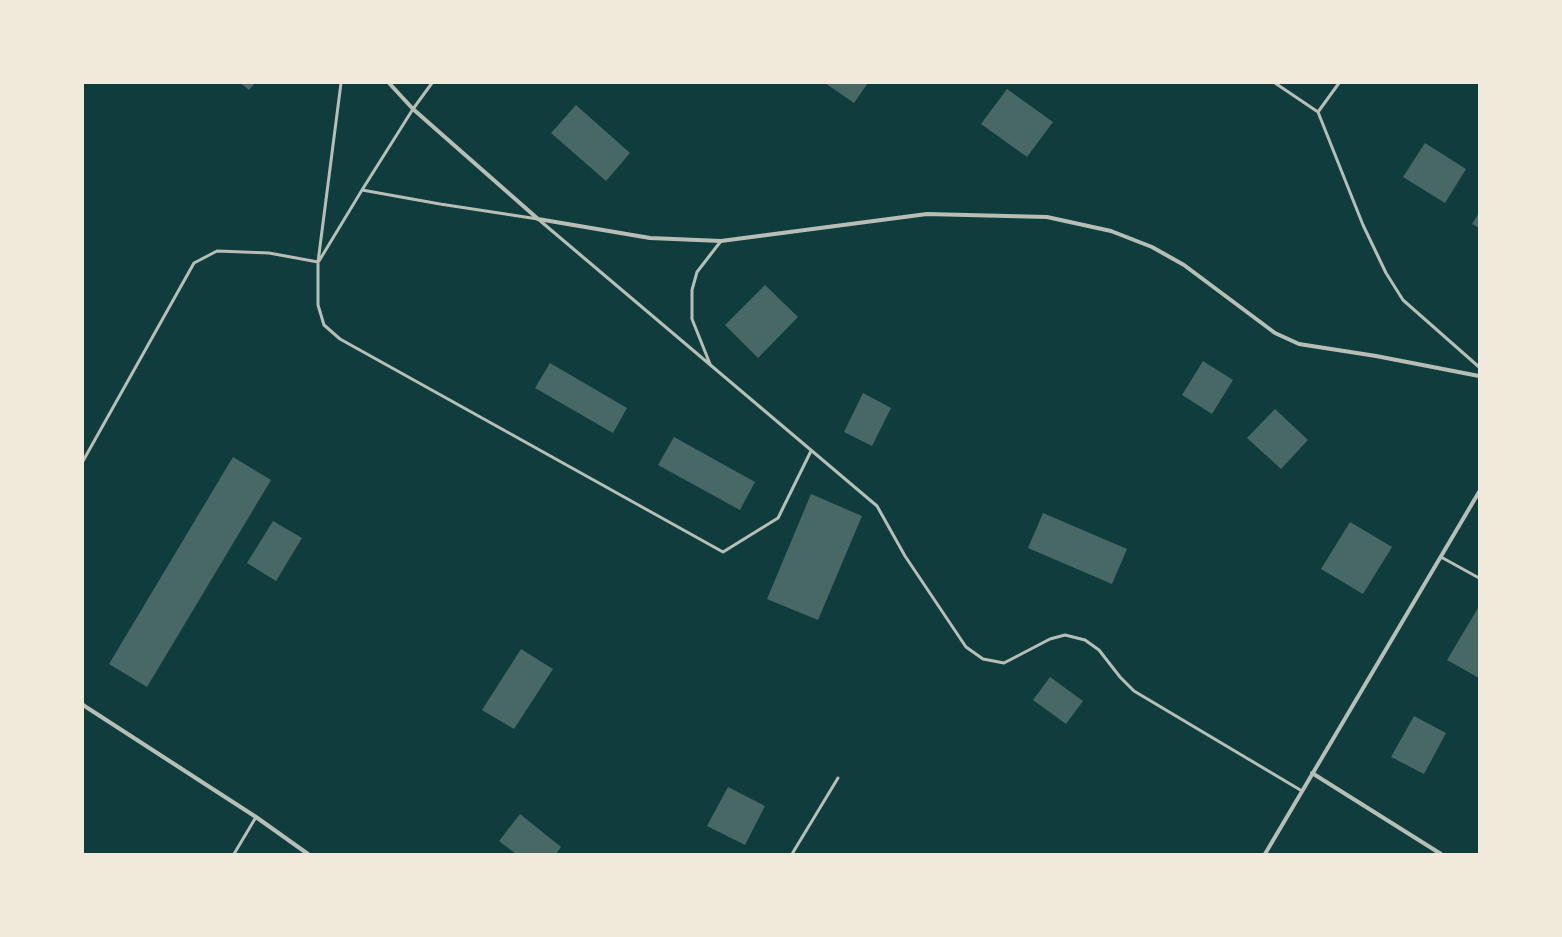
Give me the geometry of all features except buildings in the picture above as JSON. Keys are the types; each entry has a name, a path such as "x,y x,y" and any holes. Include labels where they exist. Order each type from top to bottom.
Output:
{"street":[{"path":"389,83 413,109 538,219 650,238 721,241 927,214 1047,217 1111,231 1152,247 1184,265 1275,333 1299,344 1376,356 1479,376"},
{"path":"1265,854 1479,492"},
{"path":"83,705 256,817 308,854"},
{"path":"1312,774 1441,854"}],"lane":[{"path":"341,83 318,262 318,305 324,325 340,339 723,552 778,518 811,451"},
{"path":"318,262 413,109 432,83"},
{"path":"1275,83 1318,112 1363,225 1386,273 1404,300 1479,367"},
{"path":"1318,112 1339,83"},
{"path":"362,190 538,219 877,506 905,556 966,647 984,659 1004,663 1050,639 1065,635 1085,640 1099,650 1120,677 1134,691 1302,791"},
{"path":"710,366 692,319 692,290 697,272 721,241"},
{"path":"83,461 194,263 217,251 269,253 318,262"},
{"path":"1441,557 1479,578"},
{"path":"792,854 838,778"},
{"path":"234,854 256,817"}]}
